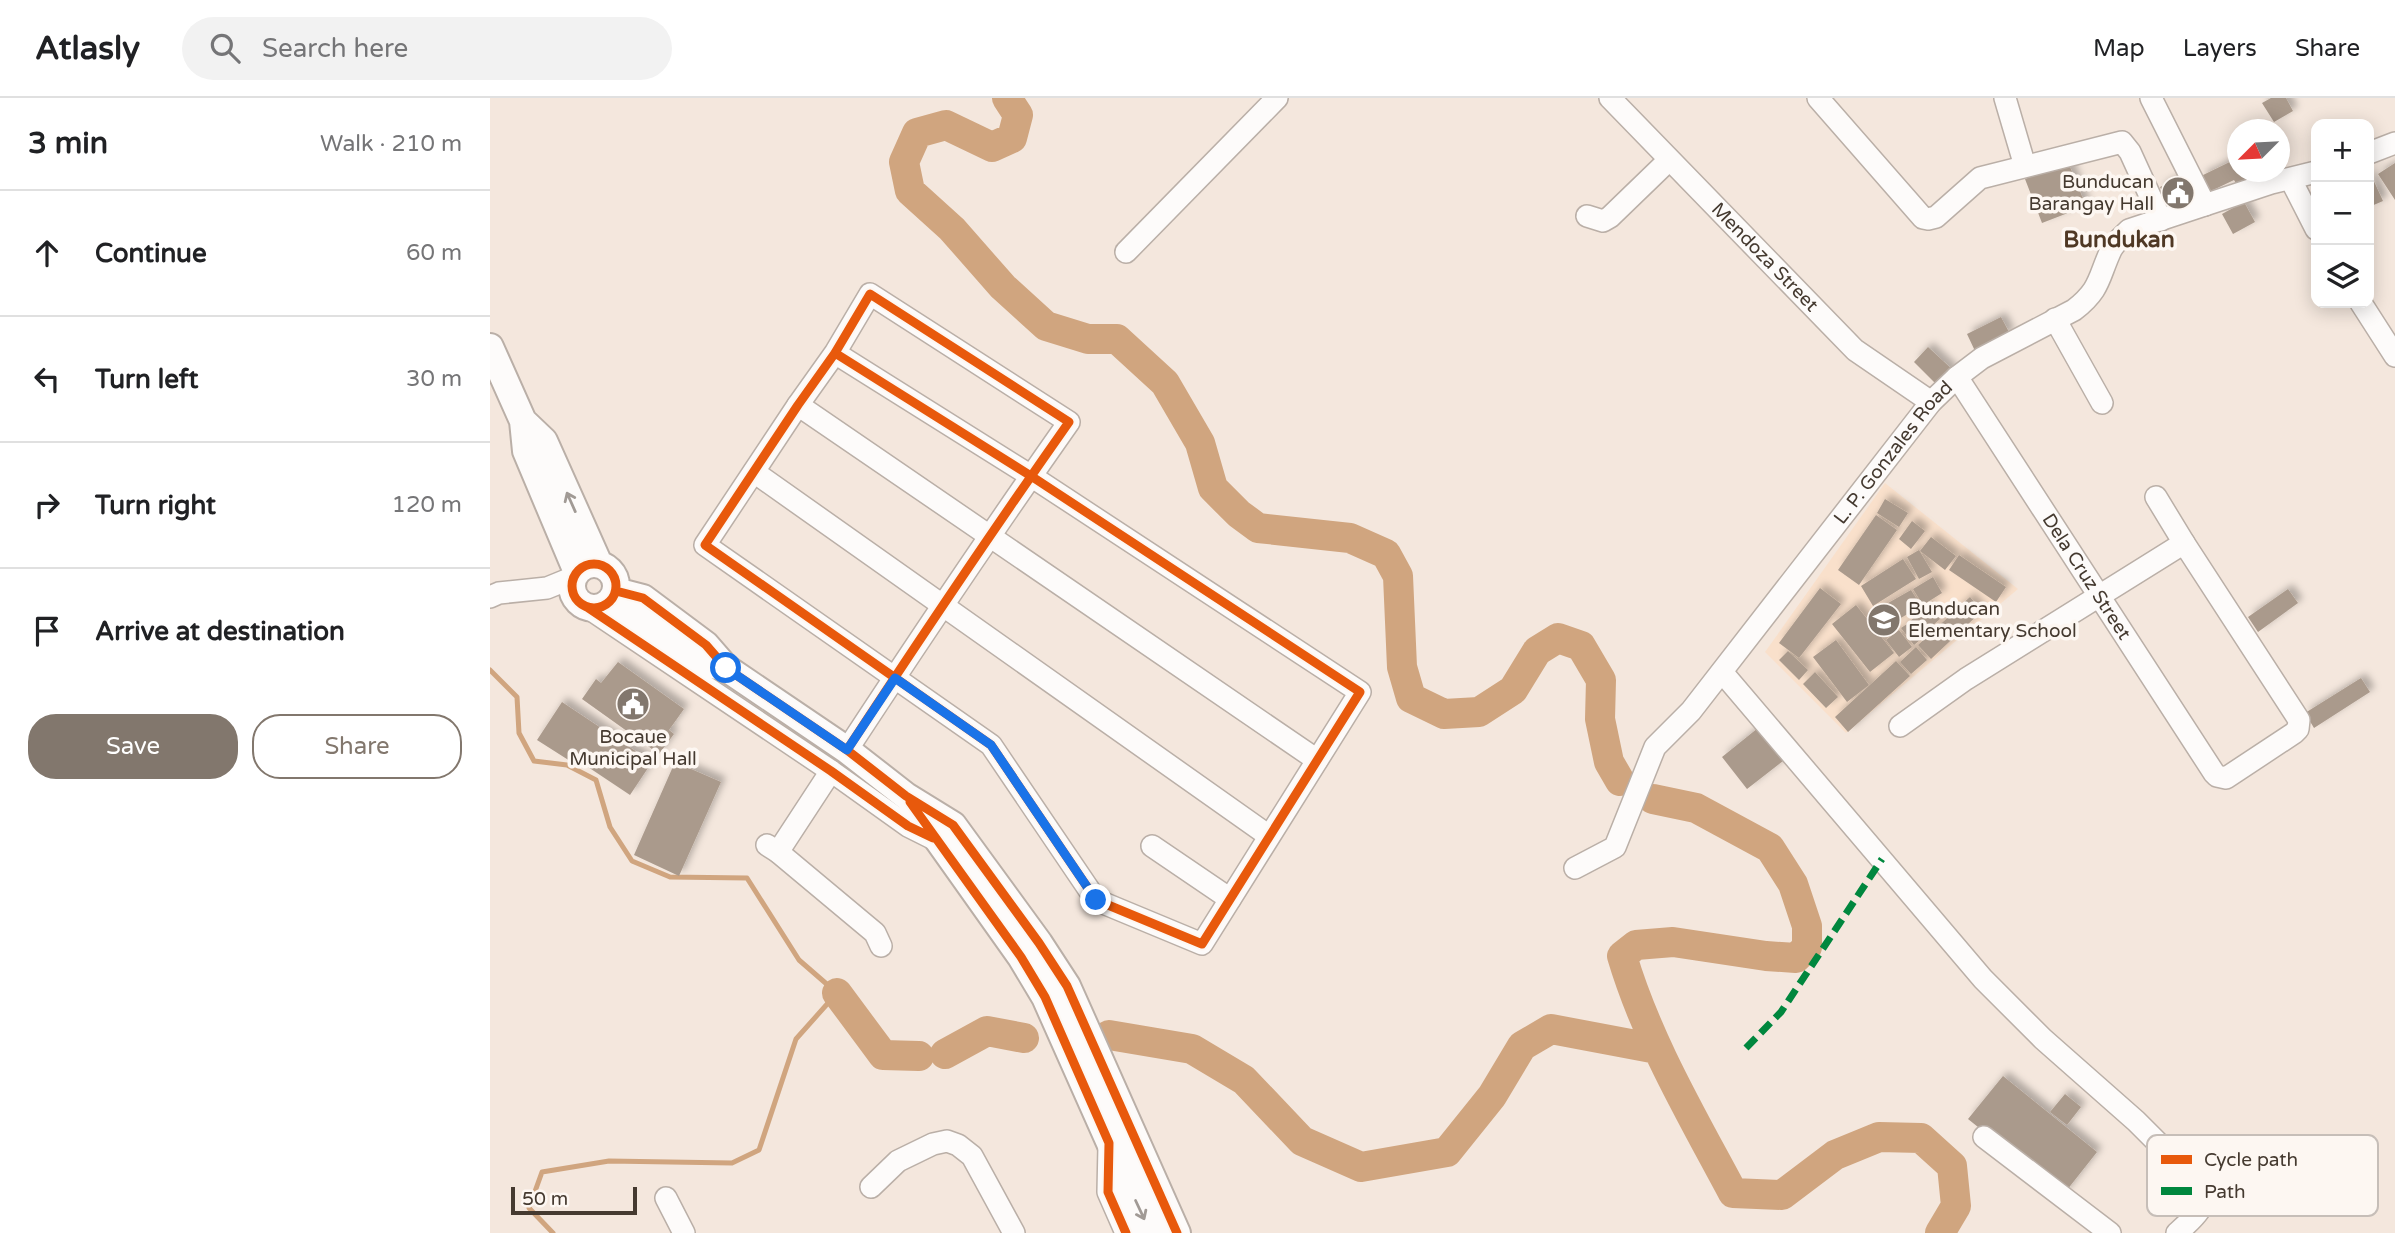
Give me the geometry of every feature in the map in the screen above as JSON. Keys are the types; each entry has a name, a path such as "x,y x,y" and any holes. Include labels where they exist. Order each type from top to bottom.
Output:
{"main road":[{"path":"490,347 523,421 544,441 590,587 649,624 695,661 726,668 839,760 953,825 1039,943 1056,992 1094,1079 1177,1233"},
{"path":"906,796 1021,957 1056,992"},
{"path":"1094,1079 1109,1143 1150,1233"}],"street":[{"path":"1126,252 1277,98"},
{"name":"Mendoza Street","path":"1610,98 1855,349 1931,402"},
{"path":"1818,98 1923,218 1936,217 1980,178 2122,142 2130,152 2161,220"},
{"path":"2005,98 2025,166"},
{"path":"2151,98 2205,205"},
{"path":"2374,151 2395,143"},
{"path":"1587,216 1603,221 1610,217 1669,160"},
{"name":"L. P. Gonzales Road","path":"1575,868 1615,847 1655,747 1691,710 1931,402 1957,377 1982,358 2074,310 2087,300 2096,289 2112,247 2129,230 2271,183 2311,174"},
{"path":"2291,180 2311,219"},
{"path":"835,353 1031,476 1360,692 1202,944 1096,900 991,745 895,678 705,545 835,353 870,294 1069,422 1031,476 991,537 895,678 839,760 772,848 874,933 881,946"},
{"path":"2364,308 2395,356"},
{"path":"2055,319 2102,403"},
{"name":"Dela Cruz Street","path":"1957,377 2217,776 2227,778 2294,733 2298,729 2299,720 2184,544"},
{"path":"798,405 1317,760"},
{"path":"754,472 1269,836"},
{"path":"1900,726 1966,679 2184,544 2156,498"},
{"path":"490,597 499,593 547,588 590,587 839,760 908,826 936,840"},
{"path":"1722,671 1983,979 2043,1040 2150,1135"},
{"path":"1152,846 1230,900"},
{"path":"1983,1138 2110,1233"},
{"path":"871,1187 898,1161 933,1144 947,1141 958,1145 972,1156 1014,1233"},
{"path":"1109,1143 1108,1192 1126,1233"},
{"path":"666,1198 684,1233"},
{"path":"2177,1233 2192,1216"}],"shaded area":[{"name":"Bunducan Elementary School","path":"1885,483 2018,589 1846,733 1765,652"}],"building":[{"path":"2271,98 2286,98 2293,111 2279,119 2272,119 2262,103"},
{"path":"2068,162 2086,206 2042,223 2025,179"},
{"path":"2227,163 2227,182 2230,182 2209,192 2201,176"},
{"path":"2395,163 2395,200 2378,174"},
{"name":"Bunducan Barangay Hall","path":"2185,175 2196,198 2171,210 2160,187"},
{"path":"2235,182 2250,182 2239,188"},
{"path":"2374,182 2383,201 2374,205"},
{"path":"2244,202 2255,222 2233,234 2222,214"},
{"path":"2001,317 2010,334 1975,351 1967,334"},
{"path":"1928,347 1954,371 1939,387 1914,362"},
{"path":"1885,499 1908,513 1899,527 1877,513"},
{"path":"1876,515 1897,530 1859,585 1838,570"},
{"path":"1912,521 1925,531 1911,549 1899,539"},
{"path":"1931,537 1956,556 1945,570 1920,551"},
{"path":"1919,550 1932,572 1919,579 1907,557"},
{"path":"1959,555 2006,587 1996,602 1949,570"},
{"path":"1903,559 1916,579 1873,606 1861,586"},
{"path":"1933,577 1942,593 1923,605 1913,589"},
{"path":"1820,588 1841,604 1799,658 1779,643"},
{"path":"2288,589 2298,603 2258,632 2248,617"},
{"path":"1911,590 1921,606 1884,628 1874,611"},
{"path":"1970,597 1982,611 1931,659 1918,645"},
{"path":"1856,605 1894,653 1870,672 1832,624"},
{"path":"1928,605 1940,619 1920,637 1908,623"},
{"path":"1907,624 1920,640 1914,645 1901,628"},
{"path":"1899,630 1912,647 1899,657 1886,640"},
{"path":"1836,640 1869,685 1847,702 1813,657"},
{"path":"1916,647 1927,660 1911,674 1900,662"},
{"path":"1788,651 1808,670 1799,680 1779,660"},
{"path":"1896,661 1910,676 1848,732 1835,717"},
{"name":"Bocaue Municipal Hall","path":"618,662 684,709 669,730 674,734 659,754 582,699 596,679 601,683"},
{"path":"1815,672 1838,697 1826,708 1803,684"},
{"path":"2361,678 2370,692 2314,728 2305,713"},
{"path":"562,702 652,762 630,795 573,757 570,761 537,740"},
{"path":"1758,728 1783,761 1747,789 1722,757"},
{"path":"675,762 721,782 679,876 634,855"},
{"path":"2003,1076 2097,1152 2063,1195 1968,1119"},
{"path":"2065,1094 2081,1107 2067,1125 2050,1112"}],"waterway":[{"path":"1007,98 1018,115 1012,138 992,147 946,125 917,133 904,162 910,191 952,229 1003,287 1046,326 1088,339 1117,339 1165,383 1200,443 1213,488 1239,514 1258,528 1350,538 1386,554 1398,576 1402,667 1411,698 1444,714 1479,712 1513,690 1537,651 1558,638 1581,646 1601,680 1600,719 1609,762 1620,781"},
{"path":"490,670 517,697 519,733 534,761 567,765 596,780 610,827 632,861 670,877 747,878 799,960 837,993 796,1039 759,1150 732,1163 609,1161 542,1172 529,1208 553,1233"},
{"path":"1653,799 1696,808 1770,848 1793,884 1807,926 1807,947 1796,958 1673,942 1636,945 1622,956 1657,1048 1733,1193 1782,1195 1835,1155 1879,1137 1921,1138 1952,1166 1956,1206 1940,1233"},
{"path":"837,993 883,1055 919,1056"},
{"path":"1109,1035 1192,1049 1244,1080 1302,1141 1361,1167 1447,1152 1492,1096 1522,1046 1551,1029 1657,1049"},
{"path":"945,1054 987,1031 1024,1038"}],"marked path":[{"path":"1746,1048 1781,1012 1882,859"}],"cycle path":[{"path":"835,353 1031,476 1360,692 1202,944 1096,900 991,745 705,545 835,353 870,294 1069,422 1041,463 1012,503 956,585 901,668 874,709 847,750"},
{"path":"594,564 610,570 616,586 610,602 594,608 578,602 572,586 578,570 594,564"},
{"path":"616,591 643,598 706,645 726,668 847,750 906,796 953,825 1067,986 1177,1233"},
{"path":"587,607 908,826 933,838"},
{"path":"910,802 1021,957 1045,997 1109,1143 1108,1192 1126,1233"}],"place":[{"name":"Bunducan Barangay Hall","path":"2178,193"},
{"name":"Bunducan Elementary School","path":"1884,620"},
{"name":"Bocaue Municipal Hall","path":"633,704"}],"district":[{"name":"Bundukan","path":"2119,240"}],"route":[{"path":"726,668 847,750 895,678 991,745 1096,900"}]}
